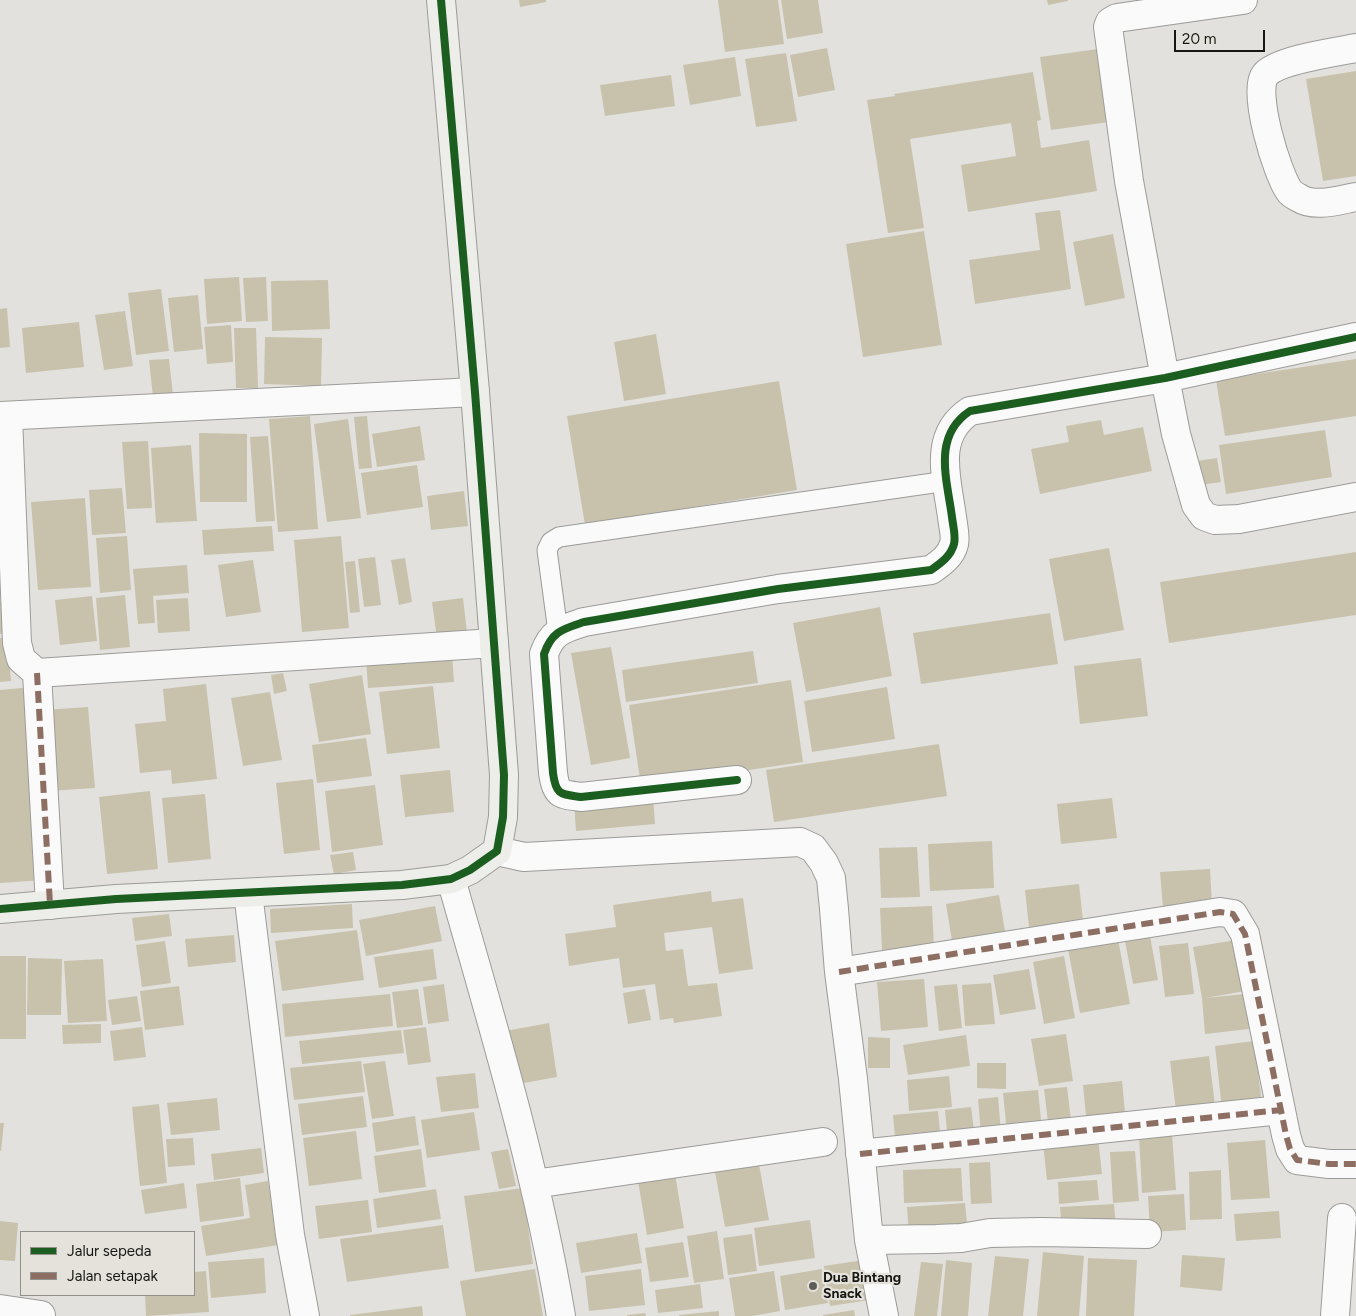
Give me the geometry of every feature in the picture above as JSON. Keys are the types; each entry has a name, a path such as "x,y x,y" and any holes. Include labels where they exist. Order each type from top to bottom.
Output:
{"street":[{"path":"0,909 116,899 402,884 451,878 470,870 496,851 503,817 504,775 476,392 441,0"},
{"path":"1243,0 1117,18 1110,22 1108,27 1129,181 1176,434 1196,506 1204,516 1215,520 1239,519 1356,498"},
{"path":"1356,48 1280,64 1265,75 1261,89 1273,156 1290,192 1302,200 1317,203 1356,197"},
{"path":"737,780 582,797 563,794 555,787 554,780 544,654 549,640 558,632 570,626 594,620 778,590 931,570 950,554 954,544 947,481 946,443 951,429 958,418 970,411 1165,378 1356,337"},
{"path":"50,905 36,673 21,659 17,643 4,416 476,392"},
{"path":"36,673 494,642"},
{"path":"496,851 524,857 800,842 813,848 824,863 831,878 838,972 853,1079 869,1240 884,1316"},
{"path":"451,878 518,1119 534,1184 561,1316"},
{"path":"248,893 290,1235 305,1316"},
{"path":"838,972 1220,912 1233,914 1245,934 1290,1149 1297,1160 1329,1164 1356,1164"},
{"path":"860,1154 1281,1110"},
{"path":"534,1184 823,1142"},
{"path":"1335,1316 1342,1218"},
{"path":"869,1240 961,1238 980,1234 1041,1232 1147,1234"},
{"path":"0,1309 42,1315"}],"lane":[{"path":"558,632 547,550 551,542 559,537 947,481"}],"building":[{"path":"519,0 546,0 546,2 520,7"},
{"path":"718,0 778,0 784,44 725,52"},
{"path":"781,0 818,0 823,33 787,39"},
{"path":"1047,0 1068,0 1068,1 1048,5"},
{"path":"827,48 835,90 798,97 790,55"},
{"path":"1105,48 1116,121 1051,130 1040,57"},
{"path":"786,53 797,121 756,127 745,59"},
{"path":"735,57 741,96 690,105 683,65"},
{"path":"1356,71 1356,176 1323,181 1306,79"},
{"path":"1033,72 1041,120 1037,121 1041,148 1089,140 1097,191 968,212 961,165 1016,156 1011,123 910,139 924,228 888,233 867,100"},
{"path":"671,75 675,106 605,116 600,85"},
{"path":"1060,210 1071,289 975,304 969,260 1040,250 1035,213"},
{"path":"924,231 942,345 863,357 846,244"},
{"path":"1113,234 1125,298 1085,306 1073,242"},
{"path":"239,277 242,321 207,324 204,279"},
{"path":"266,277 268,321 246,322 243,278"},
{"path":"328,280 330,329 272,331 271,281"},
{"path":"161,289 169,351 136,355 128,293"},
{"path":"198,295 203,349 174,352 168,298"},
{"path":"7,308 10,347 0,348 0,309"},
{"path":"125,311 133,366 104,370 95,315"},
{"path":"79,322 84,367 26,373 22,328"},
{"path":"231,325 233,362 207,364 204,327"},
{"path":"234,328 256,328 258,388 236,388"},
{"path":"656,334 666,394 624,401 614,342"},
{"path":"265,337 322,338 321,386 264,384"},
{"path":"169,359 173,395 153,397 149,360"},
{"path":"1356,359 1356,416 1225,436 1216,380"},
{"path":"779,381 797,490 585,525 567,416"},
{"path":"310,416 318,529 278,532 269,419"},
{"path":"367,416 372,468 359,469 354,417"},
{"path":"348,419 361,518 327,522 314,424"},
{"path":"1101,420 1104,435 1143,427 1152,471 1040,494 1031,449 1069,442 1066,426"},
{"path":"420,426 425,460 377,467 372,434"},
{"path":"1325,430 1332,477 1226,494 1219,445"},
{"path":"199,433 247,434 247,502 200,502"},
{"path":"268,436 275,521 256,522 250,437"},
{"path":"148,441 152,508 127,509 122,442"},
{"path":"191,445 197,521 156,523 151,448"},
{"path":"1217,458 1221,482 1201,485 1197,461"},
{"path":"417,465 423,507 367,515 361,473"},
{"path":"122,488 126,533 92,535 89,490"},
{"path":"464,491 468,526 431,530 427,496"},
{"path":"85,498 91,587 38,590 31,502"},
{"path":"272,526 274,551 204,555 202,530"},
{"path":"127,536 131,590 100,593 96,538"},
{"path":"341,536 349,628 302,632 294,540"},
{"path":"1109,548 1124,630 1064,641 1049,559"},
{"path":"1356,552 1356,615 1169,643 1160,582"},
{"path":"375,557 381,605 364,607 358,559"},
{"path":"405,558 412,602 399,605 391,560"},
{"path":"253,560 261,612 226,617 218,565"},
{"path":"355,561 360,612 350,613 345,562"},
{"path":"187,565 189,593 153,596 155,623 138,624 133,569"},
{"path":"125,595 130,647 100,650 96,598"},
{"path":"92,596 97,641 60,645 55,600"},
{"path":"188,598 190,631 158,633 156,600"},
{"path":"463,598 467,633 437,638 432,602"},
{"path":"1,602 5,634 0,634"},
{"path":"880,607 892,676 806,692 793,623"},
{"path":"1050,613 1058,664 921,684 913,633"},
{"path":"0,638 7,638 11,681 0,682"},
{"path":"611,647 630,758 591,765 571,653"},
{"path":"753,651 758,683 626,702 622,670"},
{"path":"452,653 454,682 368,688 366,659"},
{"path":"1141,658 1148,716 1080,724 1074,666"},
{"path":"283,673 287,691 274,694 271,675"},
{"path":"362,675 371,734 319,742 309,684"},
{"path":"791,680 803,762 641,786 629,705"},
{"path":"206,684 217,779 172,784 171,770 140,773 135,724 166,721 163,689"},
{"path":"433,686 440,748 387,754 379,692"},
{"path":"32,687 44,880 0,883 0,690"},
{"path":"887,687 895,739 812,752 804,701"},
{"path":"270,692 282,760 243,766 231,698"},
{"path":"88,707 95,788 49,791 43,710"},
{"path":"366,738 372,776 317,783 312,745"},
{"path":"939,744 947,796 774,822 766,770"},
{"path":"450,770 454,812 405,817 400,775"},
{"path":"313,779 320,850 284,854 276,783"},
{"path":"375,785 383,845 332,852 325,791"},
{"path":"150,791 158,869 107,874 99,797"},
{"path":"205,794 211,859 168,863 162,798"},
{"path":"653,796 655,824 576,831 574,802"},
{"path":"1112,798 1117,838 1061,844 1057,804"},
{"path":"992,841 994,888 930,891 928,844"},
{"path":"917,847 920,897 881,898 879,848"},
{"path":"353,852 356,870 334,874 330,855"},
{"path":"1210,869 1212,905 1163,908 1160,872"},
{"path":"1079,884 1083,921 1029,927 1025,890"},
{"path":"711,891 712,902 743,898 753,969 719,974 712,927 664,933 666,951 683,949 688,986 717,983 722,1016 674,1023 673,1018 660,1020 655,984 623,988 619,958 569,966 565,934 616,927 613,905"},
{"path":"999,895 1005,931 952,941 946,904"},
{"path":"352,904 353,928 271,933 270,909"},
{"path":"435,906 442,941 366,956 359,920"},
{"path":"932,906 934,947 882,950 880,908"},
{"path":"169,914 172,936 135,941 132,918"},
{"path":"357,930 364,980 282,991 275,941"},
{"path":"234,935 236,962 188,967 185,939"},
{"path":"1150,936 1158,980 1133,984 1125,941"},
{"path":"1118,939 1130,1004 1080,1013 1068,949"},
{"path":"1242,939 1251,990 1205,998 1245,994 1249,1029 1205,1034 1202,998 1193,947"},
{"path":"165,941 171,983 142,987 136,945"},
{"path":"1188,943 1194,994 1165,997 1159,946"},
{"path":"433,949 437,979 379,988 374,957"},
{"path":"0,956 26,956 26,1039 0,1039"},
{"path":"1064,956 1075,1018 1044,1024 1033,962"},
{"path":"28,958 62,959 61,1015 27,1015"},
{"path":"103,959 107,1021 68,1023 64,961"},
{"path":"1029,969 1036,1009 1000,1015 993,975"},
{"path":"924,979 928,1027 881,1031 877,982"},
{"path":"991,983 995,1024 965,1026 962,985"},
{"path":"444,984 449,1021 428,1024 423,987"},
{"path":"957,984 962,1028 939,1031 934,986"},
{"path":"179,986 184,1025 145,1030 140,991"},
{"path":"418,989 423,1025 397,1028 392,992"},
{"path":"645,989 651,1020 628,1024 623,993"},
{"path":"390,994 393,1026 285,1037 282,1004"},
{"path":"137,996 141,1021 112,1025 108,1000"},
{"path":"549,1023 557,1077 513,1085 505,1031"},
{"path":"101,1024 101,1043 63,1044 62,1025"},
{"path":"142,1027 146,1057 114,1061 110,1031"},
{"path":"426,1027 431,1062 408,1065 403,1030"},
{"path":"401,1030 404,1053 302,1064 299,1041"},
{"path":"1066,1034 1073,1081 1039,1086 1031,1039"},
{"path":"966,1035 970,1066 908,1075 903,1045"},
{"path":"868,1037 890,1038 890,1068 868,1068"},
{"path":"1254,1041 1262,1104 1222,1109 1215,1046"},
{"path":"1209,1056 1215,1106 1176,1111 1170,1061"},
{"path":"361,1061 365,1092 294,1100 290,1068"},
{"path":"385,1061 394,1116 372,1119 363,1064"},
{"path":"977,1063 1006,1063 1006,1089 977,1088"},
{"path":"475,1073 479,1108 441,1112 436,1077"},
{"path":"949,1076 952,1107 909,1111 907,1080"},
{"path":"1122,1081 1125,1112 1086,1116 1083,1085"},
{"path":"1067,1087 1072,1128 1049,1130 1044,1089"},
{"path":"1038,1090 1042,1130 1007,1133 1003,1093"},
{"path":"363,1096 367,1127 302,1135 298,1104"},
{"path":"998,1097 1001,1132 981,1134 978,1099"},
{"path":"217,1098 220,1130 171,1135 167,1103"},
{"path":"159,1104 167,1183 140,1186 132,1107"},
{"path":"971,1107 975,1138 948,1141 945,1110"},
{"path":"938,1111 941,1142 896,1147 893,1115"},
{"path":"474,1112 480,1150 427,1158 421,1120"},
{"path":"415,1116 419,1145 376,1152 372,1123"},
{"path":"0,1123 4,1123 1,1151 0,1151"},
{"path":"356,1131 362,1179 309,1186 303,1138"},
{"path":"1172,1133 1176,1190 1142,1193 1139,1135"},
{"path":"193,1138 195,1165 168,1167 166,1139"},
{"path":"1098,1138 1102,1174 1047,1180 1043,1144"},
{"path":"1265,1140 1270,1198 1231,1200 1227,1143"},
{"path":"261,1148 264,1173 214,1180 211,1154"},
{"path":"421,1149 426,1187 379,1193 374,1156"},
{"path":"508,1149 516,1186 499,1189 491,1152"},
{"path":"1135,1151 1139,1201 1113,1203 1110,1152"},
{"path":"757,1153 769,1220 725,1227 713,1161"},
{"path":"990,1162 992,1203 971,1204 969,1163"},
{"path":"961,1168 963,1201 904,1203 903,1170"},
{"path":"1221,1170 1222,1219 1190,1220 1189,1172"},
{"path":"675,1174 684,1228 647,1235 638,1181"},
{"path":"240,1178 244,1216 200,1222 196,1184"},
{"path":"1097,1180 1099,1200 1059,1204 1058,1182"},
{"path":"268,1181 279,1245 206,1256 201,1226 250,1218 245,1185"},
{"path":"184,1183 187,1208 145,1214 141,1190"},
{"path":"523,1188 533,1264 475,1272 464,1196"},
{"path":"436,1189 441,1219 377,1228 373,1199"},
{"path":"1184,1194 1186,1230 1150,1232 1148,1196"},
{"path":"368,1200 372,1232 319,1239 315,1206"},
{"path":"965,1203 968,1233 909,1236 907,1207"},
{"path":"1114,1204 1116,1227 1062,1230 1060,1207"},
{"path":"1279,1211 1281,1238 1236,1241 1234,1214"},
{"path":"810,1220 815,1258 759,1266 754,1228"},
{"path":"0,1221 18,1223 15,1261 0,1260"},
{"path":"443,1225 449,1268 347,1282 340,1239"},
{"path":"717,1231 724,1279 694,1283 687,1236"},
{"path":"637,1233 642,1263 581,1273 576,1243"},
{"path":"752,1234 757,1271 728,1275 723,1238"},
{"path":"683,1242 689,1277 650,1282 645,1248"},
{"path":"1043,1252 1084,1256 1079,1316 1037,1316"},
{"path":"1182,1255 1225,1258 1222,1291 1180,1287"},
{"path":"995,1256 1029,1259 1023,1316 988,1316"},
{"path":"264,1258 266,1293 211,1298 208,1262"},
{"path":"1088,1258 1137,1260 1134,1316 1086,1316"},
{"path":"864,1260 870,1300 830,1306 824,1266"},
{"path":"946,1260 972,1263 968,1316 941,1316"},
{"path":"921,1262 943,1264 937,1316 914,1316"},
{"path":"535,1269 543,1316 466,1316 460,1281"},
{"path":"641,1269 645,1305 589,1311 585,1276"},
{"path":"822,1269 828,1303 785,1310 780,1276"},
{"path":"206,1271 209,1312 146,1316 145,1296 195,1296 195,1272"},
{"path":"774,1271 780,1311 752,1316 735,1316 729,1278"},
{"path":"700,1284 703,1308 658,1313 655,1290"},
{"path":"422,1306 423,1316 350,1316 350,1315"},
{"path":"854,1310 855,1316 823,1316 823,1315"},
{"path":"719,1311 719,1316 679,1316 679,1315"},
{"path":"645,1313 646,1316 627,1316 627,1315"}],"marked path":[{"path":"37,673 50,905"},
{"path":"839,972 1220,912 1233,914 1245,934 1290,1149 1297,1160 1329,1164 1356,1164"},
{"path":"860,1154 1281,1110"}],"cycle path":[{"path":"0,909 116,899 402,885 451,879 470,870 497,851 503,817 504,775 475,392 441,0"},
{"path":"737,780 581,797 564,794 558,790 553,773 544,654 551,640 564,629 584,622 778,589 931,570 948,556 954,544 955,538 945,473 946,446 950,433 958,421 970,411 1165,378 1356,337"}],"place":[{"name":"Dua Bintang Snack","path":"813,1286"}]}
